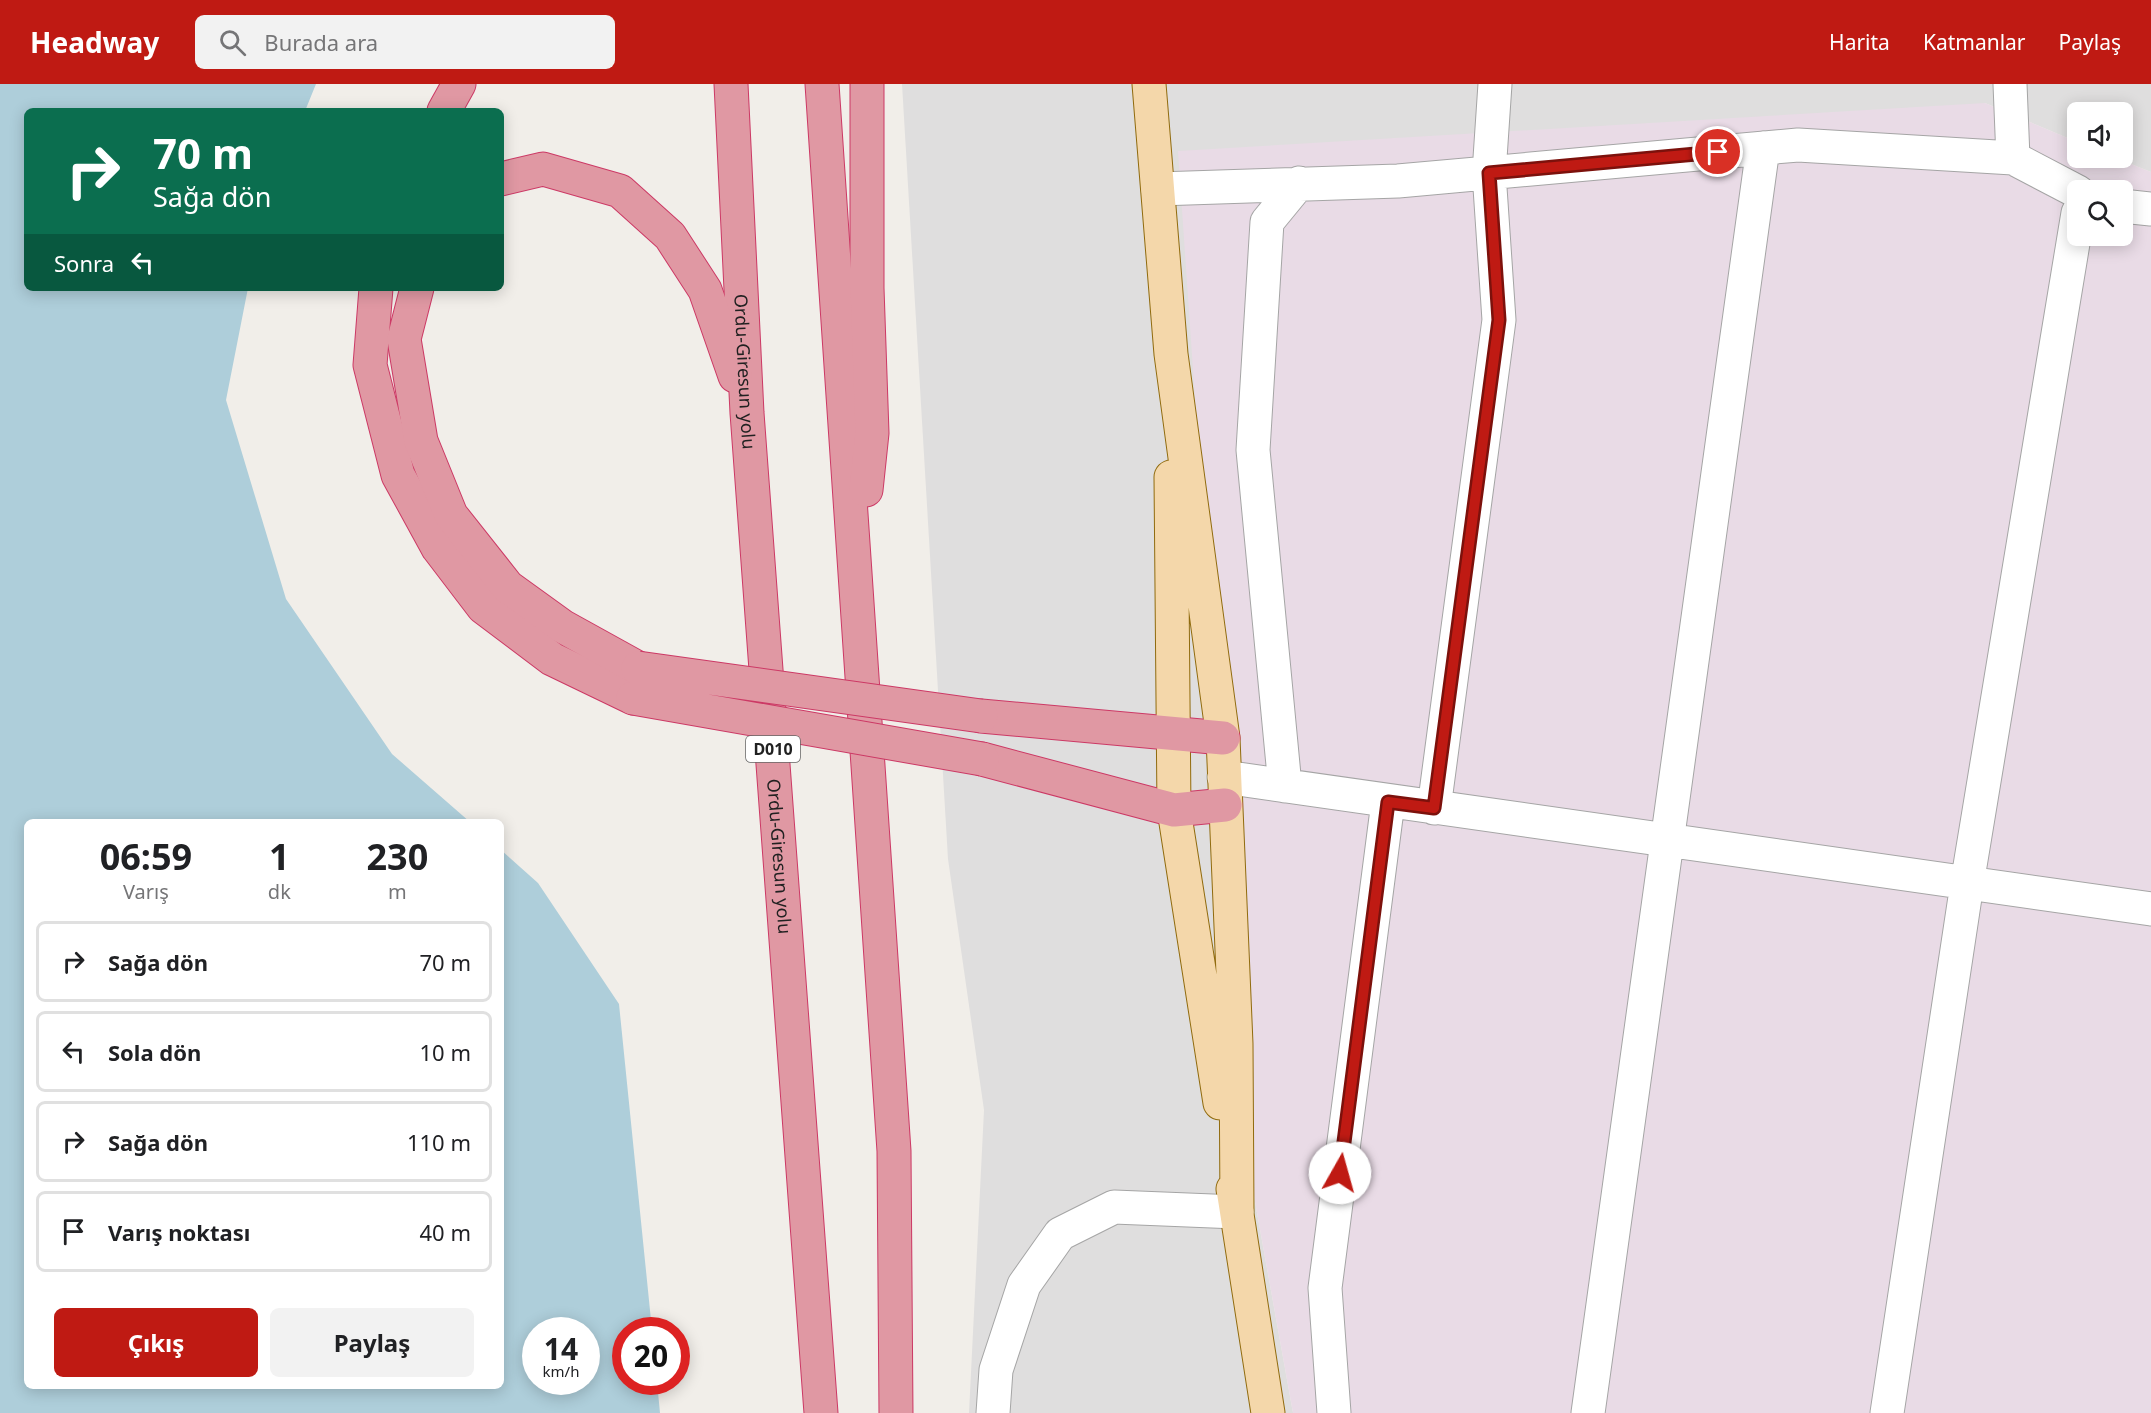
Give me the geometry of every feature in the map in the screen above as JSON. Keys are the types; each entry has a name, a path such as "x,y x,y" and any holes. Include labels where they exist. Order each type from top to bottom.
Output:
{"highway":[{"path":"446,108 459,84"},
{"name":"Ordu-Giresun yolu","path":"731,84 747,413 820,1413"},
{"path":"822,84 894,1151 896,1413"},
{"path":"857,578 872,433 867,288 867,84"},
{"path":"504,178 543,169 620,191 670,236 705,290 747,413"},
{"path":"376,291 370,365 398,476 438,548 483,607 552,659 636,683 982,759 1174,810 1225,791"},
{"path":"416,291 404,339 421,441 451,515 508,587 636,683 1223,738"}],"main road":[{"path":"1149,84 1171,354 1223,738 1236,1044 1237,1212"},
{"path":"1171,354 1171,734 1174,810 1268,1413"}],"street":[{"path":"1434,808 1499,320 1489,173 1496,84"},
{"path":"2010,84 2013,158"},
{"path":"1158,189 1398,181 1798,145 2013,158 2067,186"},
{"path":"1588,1413 1763,148"},
{"path":"1285,786 1253,450 1267,222 1299,183"},
{"path":"2133,207 2151,209"},
{"path":"1887,1413 1967,884 2073,246"},
{"path":"1225,791 1285,786 2151,909"},
{"path":"1334,1413 1324,1288 1388,802"},
{"path":"993,1413 996,1370 1024,1285 1060,1234 1114,1206 1237,1212"}],"shaded area":[{"path":"902,84 2151,84 2151,172 2133,165 2133,102 2067,102 2067,138 1985,103 1247,1157 1293,1413 969,1413 984,1110 948,859"},
{"path":"1985,103 2067,138 2067,168 2133,168 2133,165 2151,172 2151,1413 1293,1413 1247,1157 1178,151"}],"water":[{"path":"0,84 316,84 306,108 24,108 24,291 247,291 226,400 286,599 392,754 467,819 24,819 24,1389 504,1389 504,853 538,883 619,1004 651,1317 612,1317 612,1395 658,1395 660,1413 0,1413"}],"route":[{"path":"1340,1173 1388,802 1434,808 1499,320 1489,173 1718,152"}]}
